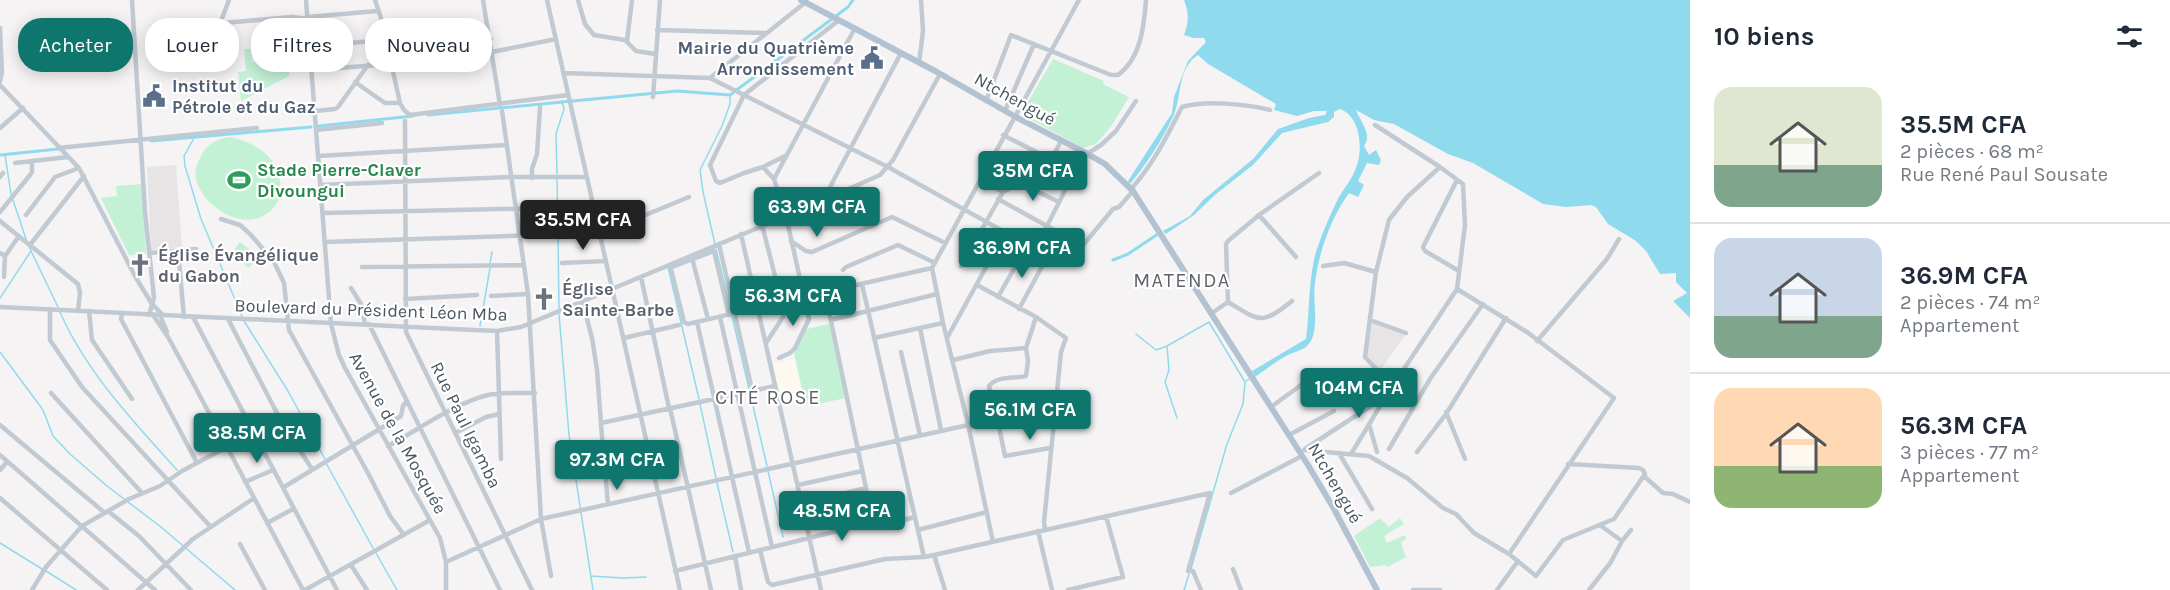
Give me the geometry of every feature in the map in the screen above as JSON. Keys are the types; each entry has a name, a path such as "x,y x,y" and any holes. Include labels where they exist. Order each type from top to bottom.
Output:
{"main road":[{"name":"Ntchengué","path":"803,1 1086,153 1105,164 1132,190 1302,453 1377,590"}],"street":[{"path":"132,0 154,298 151,315 168,337 304,590 430,520"},
{"path":"229,0 221,21 223,23 251,21"},
{"name":"Avenue de la Mosquée","path":"306,0 308,18"},
{"path":"375,0 381,18"},
{"path":"483,0 486,18"},
{"path":"548,0 680,590"},
{"path":"578,0 585,24 594,35 627,41 636,51 655,54"},
{"path":"627,41 632,0"},
{"path":"653,97 660,0"},
{"path":"919,63 923,31 921,0"},
{"path":"993,542 932,268 1079,0"},
{"path":"986,101 1011,35 1111,75 1118,75 1128,64 1142,38 1146,0"},
{"path":"710,78 803,1"},
{"path":"280,18 308,18 377,11"},
{"path":"788,155 764,167 744,172 720,183 716,181 710,167 742,94 838,19"},
{"path":"0,28 2,72 0,83 79,168 136,278 161,315 168,337"},
{"path":"774,179 855,28"},
{"path":"657,30 765,33"},
{"path":"500,105 492,51 556,39"},
{"path":"1005,111 1034,44"},
{"path":"827,199 830,187 901,54"},
{"path":"315,111 338,107 365,69"},
{"name":"Avenue de la Mosquée","path":"312,72 332,324 339,355 440,538 446,562 446,590"},
{"path":"393,72 399,103 410,115 568,97"},
{"path":"563,73 710,78 888,167 1044,254 1045,261 1019,309"},
{"name":"Boulevard du Président Léon Mba","path":"1,307 332,324 497,331 512,329 692,258 741,234 880,175 888,167 940,74"},
{"path":"355,82 385,103 399,103"},
{"path":"1035,248 1069,180 1086,153 1101,145 1116,131 1136,101"},
{"path":"998,199 1063,237 1082,245 1113,209 1119,207 1142,177 1174,127 1182,107 1214,104 1251,106 1270,110"},
{"path":"532,178 532,169 537,154 540,107"},
{"path":"0,128 23,108"},
{"path":"502,111 528,294 541,519 551,576"},
{"path":"404,326 405,121"},
{"path":"316,127 382,123"},
{"path":"1351,454 1392,386 1457,289 1465,225 1463,184 1440,166 1375,125"},
{"path":"58,148 257,129"},
{"path":"1003,135 1052,160"},
{"path":"961,266 1003,192 1047,168 1061,141"},
{"path":"318,156 506,145"},
{"path":"15,162 66,155"},
{"path":"991,157 1018,170 1032,189 1059,202"},
{"path":"0,212 32,172 32,161"},
{"path":"1392,386 1365,357 1376,272 1392,215 1407,197 1440,166"},
{"path":"764,167 774,179 786,216 809,319 792,351 779,358"},
{"path":"26,214 55,177 79,168"},
{"path":"1047,168 1069,180"},
{"path":"1228,302 1226,244 1259,216 1319,173"},
{"path":"28,243 84,176"},
{"path":"320,185 511,177 587,177"},
{"path":"980,179 1003,192"},
{"path":"1457,180 1424,247 1425,251 1460,271"},
{"path":"325,242 599,233 689,197"},
{"path":"324,213 593,207"},
{"path":"1259,216 1296,257"},
{"path":"791,241 806,251 812,252 892,217 945,243"},
{"path":"221,219 240,225 274,262 284,283 289,330 390,516 404,535"},
{"path":"0,221 78,284 80,293 78,310"},
{"path":"762,225 783,315 766,343"},
{"path":"947,338 1006,231"},
{"path":"741,234 821,590"},
{"path":"4,277 2,254 19,236"},
{"path":"1537,340 1608,259 1619,239"},
{"path":"998,297 1028,244"},
{"path":"718,245 732,314"},
{"path":"843,270 900,245 935,263"},
{"path":"149,253 196,249"},
{"path":"177,251 184,317"},
{"path":"751,390 732,314 715,252 712,251 673,266 671,269 684,322 687,324 708,319 720,317 732,314 782,303 932,268"},
{"path":"692,258 708,319"},
{"path":"562,264 606,261"},
{"path":"1323,266 1344,263 1376,272"},
{"path":"362,267 524,265"},
{"path":"641,277 711,590"},
{"path":"862,284 924,557"},
{"path":"977,285 1035,317 1066,338 1061,352 1050,448 1045,530"},
{"path":"351,288 361,304 367,324 500,590"},
{"path":"1457,289 1506,318 1614,398 1509,554"},
{"path":"825,293 862,471 871,508 878,521"},
{"path":"491,296 528,294"},
{"path":"831,320 937,294"},
{"path":"405,299 477,295"},
{"path":"582,300 592,338 597,370 603,450"},
{"path":"1228,302 1256,319 1262,319 1292,301"},
{"path":"1212,313 1228,302"},
{"path":"1389,449 1430,379 1483,304"},
{"path":"53,309 50,339 77,381 167,482 210,526"},
{"path":"89,311 92,340 132,399"},
{"path":"122,313 122,319 197,463"},
{"path":"166,327 171,316"},
{"path":"720,317 772,547"},
{"path":"1035,317 1026,348 1028,361 1026,376 999,379 993,381 989,386 1005,456 1050,448"},
{"path":"194,318 337,590"},
{"path":"1417,452 1446,412 1506,318"},
{"path":"228,319 279,418 312,469"},
{"path":"1370,320 1406,333"},
{"path":"697,322 749,552"},
{"path":"874,338 943,323"},
{"path":"624,338 679,325"},
{"name":"Rue Paul Igamba","path":"404,326 532,590"},
{"path":"920,328 942,430"},
{"path":"497,331 501,459"},
{"path":"952,360 990,351 1026,348"},
{"path":"901,352 920,435"},
{"path":"1271,407 1301,385"},
{"path":"601,423 775,386"},
{"path":"51,393 142,493"},
{"path":"388,446 446,413 479,398 499,393 535,393"},
{"path":"1231,493 1302,453 1386,396"},
{"path":"284,487 401,416 403,406 407,401"},
{"path":"446,562 541,519 1055,404"},
{"path":"1289,435 1334,411"},
{"path":"1446,412 1465,459"},
{"path":"455,433 486,417 500,414"},
{"path":"32,590 46,567 82,526 127,500 167,482 279,418"},
{"path":"0,424 144,541 191,590"},
{"path":"1369,424 1377,452"},
{"path":"1302,453 1369,456 1407,478 1443,508 1456,514 1474,532 1509,554 1536,576 1563,540 1614,519 1645,477"},
{"path":"1340,453 1372,509"},
{"path":"0,455 155,590"},
{"path":"604,461 609,504"},
{"path":"0,470 7,462"},
{"path":"1568,464 1639,468 1645,472 1645,477 1663,493 1673,494 1690,502"},
{"path":"245,482 273,470"},
{"path":"798,484 862,471"},
{"path":"650,494 656,484"},
{"path":"802,504 866,488"},
{"path":"760,550 769,584 885,559 934,555 1210,493 1193,550 1190,571 1201,590"},
{"path":"0,498 107,590"},
{"path":"138,590 145,581 210,526 254,498"},
{"path":"807,522 871,508"},
{"path":"267,523 293,509"},
{"path":"918,530 987,512"},
{"path":"1068,590 1123,578 1107,516"},
{"path":"675,571 878,521 889,524 915,517"},
{"path":"1601,526 1622,541"},
{"path":"1589,590 1631,530"},
{"path":"1038,531 1052,590"},
{"path":"240,544 264,590"},
{"path":"934,555 945,590"},
{"path":"735,556 741,590"},
{"path":"1497,590 1518,561"},
{"path":"351,565 367,590"},
{"path":"1233,569 1241,590"},
{"path":"1413,590 1440,590"}],"shaded area":[{"path":"176,165 182,247 151,250 147,167"},
{"path":"1372,320 1406,334 1380,371 1367,355"},
{"path":"796,359 804,400 782,405 773,364"}],"green space":[{"path":"244,49 251,49 251,72 290,72 289,76 241,101 238,72 246,71"},
{"path":"1053,59 1104,81 1103,84 1129,97 1112,125 1096,144 1083,148 1021,114"},
{"name":"Stade Pierre-Claver Divoungui","path":"230,137 259,148 273,162 278,171 280,192 277,203 263,216 253,219 232,217 212,205 199,187 196,172 204,152 213,142"},
{"path":"143,184 146,254 129,255 101,198 117,196 116,186"},
{"path":"240,242 258,256 249,268 231,254"},
{"path":"829,324 846,398 812,405 805,403 794,353 807,329"},
{"path":"1380,518 1389,527 1400,518 1404,524 1384,536 1387,543 1405,535 1406,539 1401,543 1406,557 1387,567 1385,565 1370,567 1354,536"}],"water":[{"path":"1184,0 1690,0 1690,318 1673,301 1687,293 1676,282 1676,273 1660,274 1646,251 1636,241 1608,224 1596,207 1543,204 1473,163 1448,154 1394,124 1374,120 1356,110 1367,137 1364,146 1369,155 1376,150 1381,160 1379,165 1367,163 1358,181 1364,185 1358,197 1349,193 1327,235 1319,259 1315,283 1315,325 1311,340 1305,348 1282,358 1255,377 1252,371 1306,339 1316,252 1339,197 1356,169 1360,141 1352,118 1340,109 1334,112 1334,117 1328,122 1282,133 1253,165 1194,215 1166,234 1163,231 1190,216 1203,200 1253,159 1278,129 1325,115 1327,111 1314,111 1297,116 1274,110 1276,104 1208,64 1198,55 1191,61 1183,75 1176,109 1169,126 1148,161 1130,184 1128,181 1172,113 1174,97 1188,61 1206,42 1204,38 1184,35 1188,18"}],"waterway":[{"path":"428,115 677,91 730,95 848,7 853,0"},
{"path":"715,244 700,170 722,126 730,104 730,95"},
{"path":"557,174 556,134 564,109 562,101"},
{"path":"319,126 413,116"},
{"path":"151,141 311,127"},
{"path":"194,138 184,156 185,166 201,219 242,316"},
{"path":"0,155 58,149"},
{"path":"5,155 11,194 26,239"},
{"path":"557,179 558,231"},
{"path":"1113,260 1128,254 1158,234"},
{"path":"558,236 559,309"},
{"path":"0,298 31,251 29,246"},
{"path":"716,249 731,311"},
{"path":"31,251 58,307"},
{"path":"490,263 492,252"},
{"path":"668,267 699,399"},
{"path":"480,326 490,268"},
{"path":"60,312 97,376 177,470"},
{"path":"559,314 569,435 593,590"},
{"path":"732,316 767,466"},
{"path":"244,321 288,391 325,459"},
{"path":"1136,334 1156,350 1209,322 1245,382 1249,379"},
{"path":"1167,346 1169,370 1165,382 1177,418"},
{"path":"0,352 43,410 53,436 70,454 235,590"},
{"path":"1191,569 1227,444 1243,404 1245,382"},
{"path":"700,404 716,478"},
{"path":"326,463 373,548"},
{"path":"768,471 783,537"},
{"path":"717,483 733,552"},
{"path":"0,543 42,569"},
{"path":"376,553 397,590"},
{"path":"46,571 76,590"},
{"path":"1184,590 1189,574"},
{"path":"591,576 646,577"}],"place":[{"name":"Mairie du Quatrième Arrondissement","path":"872,58"},
{"name":"Institut du Pétrole et du Gaz","path":"154,96"},
{"name":"Stade Pierre-Claver Divoungui","path":"239,180"},
{"name":"Église Évangélique du Gabon","path":"140,265"},
{"name":"Église Sainte-Barbe","path":"544,299"}],"district":[{"name":"MATENDA","path":"1182,280"},
{"name":"CITÉ ROSE","path":"768,397"}]}
